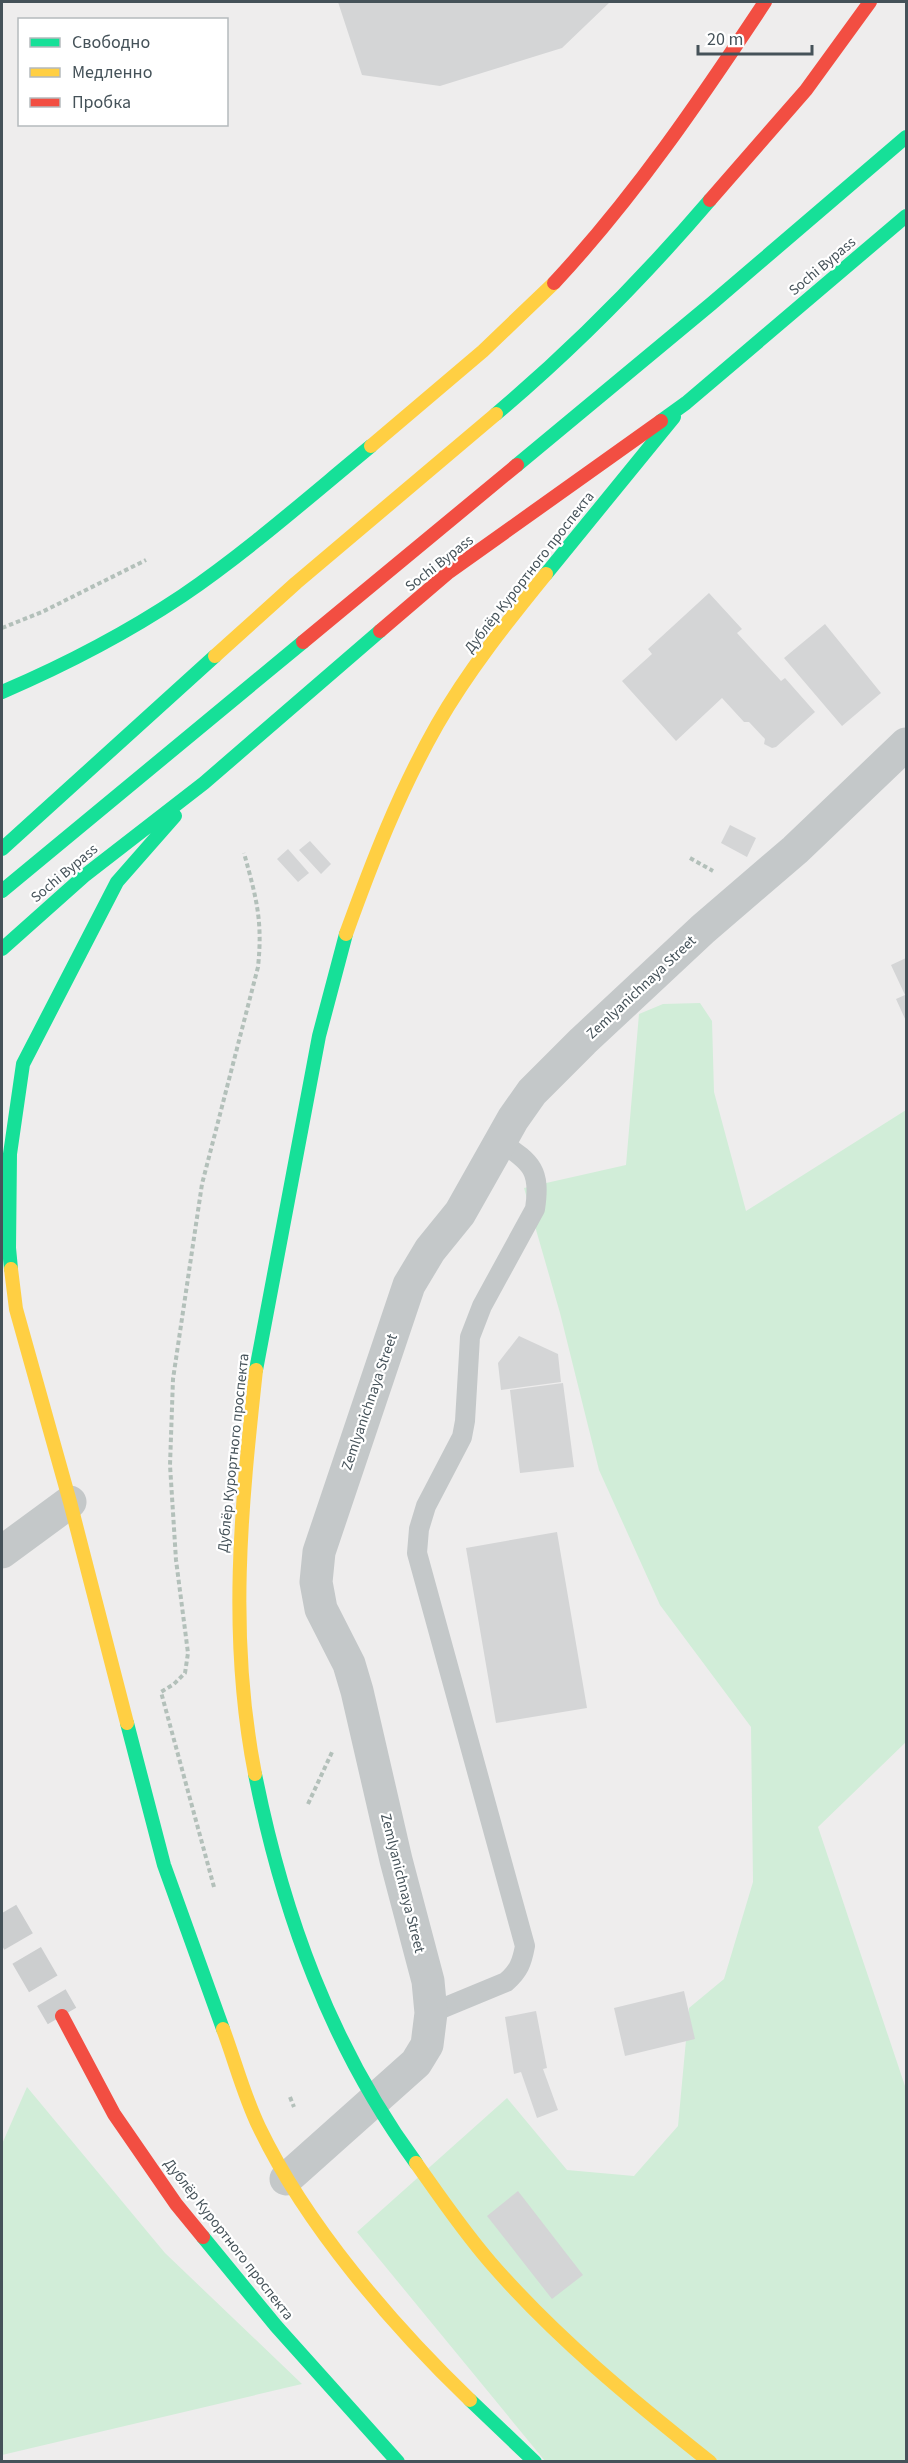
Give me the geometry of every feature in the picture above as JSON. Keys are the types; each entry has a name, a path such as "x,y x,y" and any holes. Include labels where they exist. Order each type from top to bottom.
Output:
{"main road":[{"path":"2,692 45,674 100,645 208,577 433,395 515,321 579,256 639,185 686,123 765,2"},
{"path":"2,849 296,583 524,390 663,255 806,90 870,2"},
{"path":"2,891 711,304 906,137"},
{"name":"Sochi Bypass","path":"2,949 84,876 204,783 450,572 686,403 906,216"},
{"name":"Дублёр Курортного проспекта","path":"686,403 492,641 438,724 401,794 379,844 341,947 319,1036 256,1370 238,1543 240,1658 253,1769 284,1900 313,1979 355,2070 416,2164 490,2262 568,2342 710,2462"},
{"path":"204,783 117,882 23,1065 10,1154 9,1248 16,1309 70,1502 165,1865 250,2106 286,2179 358,2277 430,2362 535,2462"},
{"path":"2,1289 16,1309"},
{"name":"Дублёр Курортного проспекта","path":"62,2016 114,2114 176,2204 276,2326 398,2462"}],"street":[{"name":"Zemlyanichnaya Street","path":"286,2179 416,2063 427,2045 431,2013 428,1981 396,1860 357,1691 349,1664 321,1609 316,1582 319,1552 409,1285 430,1250 460,1214 513,1119 532,1092 703,929 795,850 906,744"},
{"path":"2,1552 70,1502"}],"lane":[{"path":"431,2013 506,1982 516,1973 522,1961 525,1946 417,1553 419,1529 426,1506 462,1437 470,1336 482,1306 536,1209 534,1172 529,1162 501,1142"}],"path":[{"path":"2,628 42,612 146,560"},
{"path":"308,1804 335,1746"}],"green space":[{"path":"700,1003 712,1021 714,1092 746,1211 906,1110 906,1742 818,1827 906,2089 906,2461 545,2461 357,2232 507,2098 567,2170 634,2176 678,2126 689,2008 724,1979 753,1882 751,1727 660,1605 599,1470 560,1313 524,1188 626,1165 639,1014 663,1004"},
{"path":"27,2087 165,2253 302,2384 2,2455 2,2144"}],"building":[{"path":"338,2 610,2 562,48 440,86 362,75"},
{"path":"709,593 742,629 737,633 781,681 785,678 815,712 776,747 772,748 764,744 765,739 749,722 744,722 722,698 676,741 622,681 652,654 648,649"},
{"path":"825,624 881,693 842,726 784,658"},
{"path":"730,825 756,838 747,857 721,843"},
{"path":"310,841 331,864 321,874 299,850"},
{"path":"288,849 309,873 298,882 277,859"},
{"path":"906,958 906,1021 896,999 905,995 891,965"},
{"path":"519,1336 558,1354 561,1382 501,1390 498,1363"},
{"path":"563,1383 574,1467 520,1473 510,1390"},
{"path":"557,1532 587,1708 496,1723 466,1548"},
{"path":"684,1991 695,2039 625,2056 614,2008"},
{"path":"536,2011 547,2068 543,2069 558,2110 537,2118 521,2072 514,2074 505,2017"},
{"path":"518,2191 583,2275 552,2299 487,2216"}],"tunnel":[{"path":"2,1913 62,2016"}],"traffic: fast":[{"path":"517,465 711,304 906,137"},
{"path":"496,414 608,311 710,200"},
{"path":"661,421 686,403 906,216"},
{"path":"546,574 674,417"},
{"path":"2,692 94,648 182,596 254,542 371,446"},
{"path":"2,949 84,876 204,783 380,631"},
{"path":"2,891 303,642"},
{"path":"2,849 215,656"},
{"path":"11,1269 9,1248 10,1154 23,1064 117,882 175,816"},
{"path":"256,1370 319,1036 346,934"},
{"path":"127,1723 164,1865 223,2029"},
{"path":"255,1774 280,1878 314,1978 359,2073 386,2119 416,2163"},
{"path":"203,2237 276,2326 398,2462"},
{"path":"470,2400 535,2462"}],"traffic: slow":[{"path":"371,446 483,351 554,283"},
{"path":"215,656 296,583 496,414"},
{"path":"346,934 387,828 423,750 475,666 546,574"},
{"path":"11,1269 16,1309 70,1502 127,1723"},
{"path":"255,1774 247,1723 239,1622 242,1522 256,1370"},
{"path":"223,2029 259,2127 278,2164 301,2200 326,2237 381,2307 470,2400"},
{"path":"416,2163 480,2250 515,2290 624,2392 710,2462"}],"traffic: jam":[{"path":"554,283 584,250 666,147 765,2"},
{"path":"710,200 806,90 870,2"},
{"path":"380,631 449,572 661,421"},
{"path":"303,642 517,465"},
{"path":"62,2016 114,2114 176,2204 203,2237"}]}
